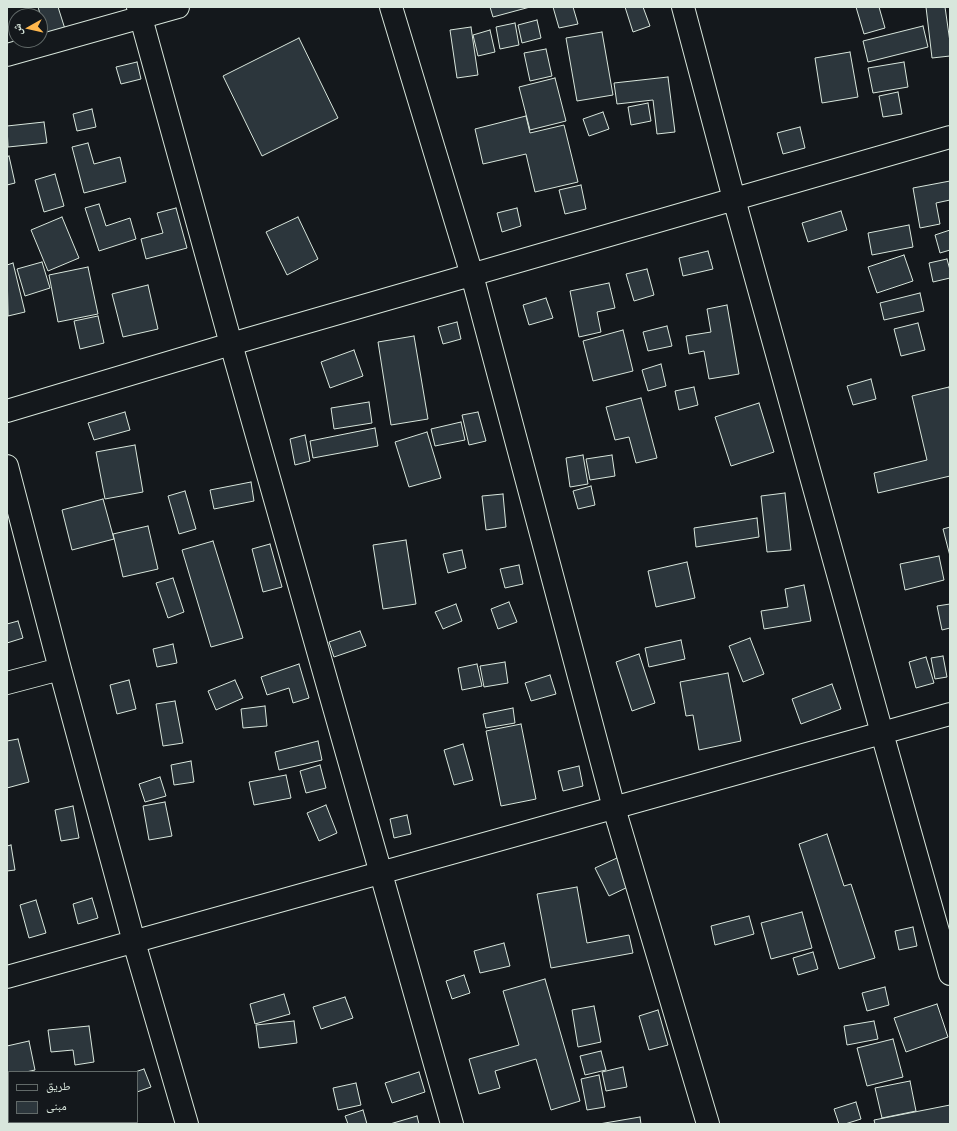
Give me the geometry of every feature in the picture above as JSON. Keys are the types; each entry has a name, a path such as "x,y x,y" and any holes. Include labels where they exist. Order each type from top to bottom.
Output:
{"street":[{"path":"7,55 140,12 178,7"},
{"path":"391,7 472,275 614,808 708,1124"},
{"path":"683,7 734,199 950,974"},
{"path":"140,12 231,344 452,1124"},
{"path":"7,411 231,344 950,137"},
{"path":"7,466 134,942 187,1124"},
{"path":"7,683 60,669"},
{"path":"7,977 950,714"}],"building":[{"path":"58,7 65,29 48,33 48,8 38,8"},
{"path":"490,7 530,7 493,17"},
{"path":"553,7 573,7 578,24 559,28"},
{"path":"625,7 643,7 650,26 633,32"},
{"path":"856,7 879,7 885,28 864,34"},
{"path":"926,7 945,7 950,42 950,56 932,58"},
{"path":"537,20 541,38 522,43 518,25"},
{"path":"515,23 519,45 500,49 496,27"},
{"path":"923,26 928,47 868,62 863,41"},
{"path":"471,27 478,75 457,78 450,30"},
{"path":"490,30 495,52 478,56 473,35"},
{"path":"602,32 613,95 577,101 566,38"},
{"path":"299,38 338,118 262,156 223,76"},
{"path":"546,49 552,76 530,81 524,53"},
{"path":"850,52 858,97 822,103 815,58"},
{"path":"137,62 141,79 121,84 116,67"},
{"path":"904,62 908,87 873,93 868,68"},
{"path":"668,77 675,132 657,134 653,100 617,104 614,83"},
{"path":"555,78 566,121 530,130 519,87"},
{"path":"898,92 902,114 883,117 879,96"},
{"path":"648,103 651,121 631,125 628,107"},
{"path":"92,109 96,127 77,131 73,114"},
{"path":"603,112 609,129 589,136 583,119"},
{"path":"526,116 530,133 564,125 578,182 535,192 526,154 483,164 475,129"},
{"path":"44,122 47,143 8,147 7,126"},
{"path":"800,127 805,148 783,154 777,133"},
{"path":"88,143 94,164 120,157 126,182 84,193 72,147"},
{"path":"9,156 15,183 7,185 7,157"},
{"path":"55,174 64,206 44,212 35,180"},
{"path":"950,181 950,200 936,203 940,224 920,228 913,188"},
{"path":"581,185 586,209 565,214 559,190"},
{"path":"99,204 106,226 130,218 136,239 99,251 85,208"},
{"path":"176,208 187,248 146,259 141,239 163,233 157,213"},
{"path":"517,208 521,226 502,232 497,213"},
{"path":"841,211 847,230 808,242 802,223"},
{"path":"62,217 79,258 48,271 31,230"},
{"path":"298,217 318,259 287,275 266,232"},
{"path":"909,225 913,247 872,255 868,233"},
{"path":"950,230 950,250 940,253 935,235"},
{"path":"708,251 713,269 683,276 679,258"},
{"path":"904,255 913,281 877,293 868,267"},
{"path":"947,259 950,270 950,278 933,282 929,263"},
{"path":"42,262 50,288 25,296 17,269"},
{"path":"13,263 25,312 8,316 7,265"},
{"path":"88,267 98,314 58,322 49,275"},
{"path":"647,269 654,295 634,301 626,274"},
{"path":"609,283 615,308 597,312 601,332 579,337 570,291"},
{"path":"148,285 158,329 123,337 112,294"},
{"path":"920,293 924,311 884,320 880,303"},
{"path":"546,298 553,318 529,325 523,305"},
{"path":"727,305 739,374 709,379 704,351 689,354 686,336 711,332 707,309"},
{"path":"98,316 104,343 80,349 74,321"},
{"path":"457,322 461,339 443,344 438,327"},
{"path":"918,323 925,350 901,356 894,329"},
{"path":"667,326 672,346 648,351 643,332"},
{"path":"623,330 633,371 593,381 583,341"},
{"path":"414,336 428,419 391,425 378,342"},
{"path":"354,350 363,376 330,388 321,362"},
{"path":"661,364 666,386 648,391 642,370"},
{"path":"871,379 876,399 853,405 847,386"},
{"path":"694,387 698,405 679,410 675,391"},
{"path":"949,387 950,476 878,493 874,473 927,460 912,396"},
{"path":"641,398 657,458 636,463 629,437 615,440 606,407"},
{"path":"369,402 372,423 334,429 331,408"},
{"path":"759,403 774,452 731,466 715,417"},
{"path":"125,412 130,430 94,440 88,423"},
{"path":"478,412 486,441 469,445 462,415"},
{"path":"461,422 465,440 435,446 431,429"},
{"path":"375,428 378,446 313,458 310,441"},
{"path":"427,432 441,478 409,487 395,442"},
{"path":"305,435 310,461 295,465 290,439"},
{"path":"135,445 143,492 105,499 96,452"},
{"path":"583,455 588,484 570,487 566,458"},
{"path":"612,455 615,476 590,480 586,459"},
{"path":"251,482 254,501 214,509 210,490"},
{"path":"591,486 595,505 578,509 573,491"},
{"path":"185,491 196,529 179,534 168,496"},
{"path":"785,493 791,550 767,552 761,496"},
{"path":"503,494 506,527 486,530 482,496"},
{"path":"103,499 114,539 72,550 62,510"},
{"path":"757,518 759,537 696,547 694,528"},
{"path":"148,526 158,569 123,577 113,534"},
{"path":"950,527 950,556 943,529"},
{"path":"406,540 416,604 383,609 373,545"},
{"path":"213,541 243,638 211,647 182,550"},
{"path":"270,544 282,587 263,592 252,549"},
{"path":"462,550 466,568 448,573 443,554"},
{"path":"939,556 944,580 905,590 900,564"},
{"path":"687,562 695,598 656,607 648,571"},
{"path":"519,565 523,584 505,588 500,569"},
{"path":"173,578 184,612 168,618 156,583"},
{"path":"804,585 811,621 764,629 761,611 788,607 785,589"},
{"path":"509,602 517,622 498,629 491,609"},
{"path":"456,604 462,621 443,629 435,612"},
{"path":"950,604 950,628 942,630 937,606"},
{"path":"18,621 23,638 7,643 7,624"},
{"path":"360,631 366,646 334,657 329,642"},
{"path":"750,638 764,674 743,682 729,646"},
{"path":"681,640 685,659 649,667 645,648"},
{"path":"173,644 177,663 157,667 153,649"},
{"path":"639,654 655,703 632,711 616,662"},
{"path":"943,656 947,677 935,679 931,658"},
{"path":"926,657 934,683 916,688 909,662"},
{"path":"505,662 508,683 484,687 480,666"},
{"path":"299,664 309,698 293,703 289,688 267,695 261,677"},
{"path":"477,664 482,686 462,690 458,668"},
{"path":"728,673 741,741 699,750 693,715 686,716 680,682"},
{"path":"550,675 556,694 531,701 525,683"},
{"path":"129,680 136,709 117,714 110,685"},
{"path":"235,680 243,698 216,710 208,691"},
{"path":"832,684 841,709 801,724 792,699"},
{"path":"175,701 183,743 163,746 156,704"},
{"path":"265,706 267,726 243,728 241,709"},
{"path":"513,708 515,723 486,728 483,714"},
{"path":"521,724 536,799 501,806 486,731"},
{"path":"18,739 29,782 7,788 7,741"},
{"path":"318,741 322,760 279,770 275,752"},
{"path":"463,744 473,780 454,785 444,750"},
{"path":"191,761 194,782 174,785 171,765"},
{"path":"320,765 326,788 306,793 300,771"},
{"path":"579,766 583,786 563,791 558,771"},
{"path":"286,775 291,798 254,805 249,782"},
{"path":"160,777 166,796 145,802 139,784"},
{"path":"165,802 172,836 149,840 143,806"},
{"path":"326,805 337,833 319,841 307,813"},
{"path":"73,806 79,838 61,841 55,810"},
{"path":"407,815 411,834 394,838 390,819"},
{"path":"827,834 844,886 851,884 875,958 839,969 799,844"},
{"path":"11,845 15,870 7,871 7,846"},
{"path":"617,858 630,886 609,896 595,868"},
{"path":"577,887 587,943 629,935 633,953 551,968 537,894"},
{"path":"92,898 98,918 78,924 73,904"},
{"path":"36,900 46,933 29,938 20,905"},
{"path":"802,912 812,948 771,959 761,923"},
{"path":"749,916 754,934 715,945 711,926"},
{"path":"913,927 917,946 899,950 895,931"},
{"path":"504,943 510,966 480,973 474,951"},
{"path":"813,952 818,969 798,975 793,958"},
{"path":"464,975 470,993 452,999 446,981"},
{"path":"545,979 580,1101 551,1110 536,1059 495,1071 500,1088 479,1094 469,1059 519,1045 503,991"},
{"path":"885,987 889,1005 867,1011 862,993"},
{"path":"284,994 290,1014 255,1024 250,1004"},
{"path":"345,997 353,1018 321,1029 313,1007"},
{"path":"937,1004 948,1037 906,1052 894,1018"},
{"path":"594,1006 601,1042 578,1047 572,1010"},
{"path":"658,1010 668,1045 649,1050 639,1016"},
{"path":"294,1021 297,1043 259,1048 256,1025"},
{"path":"874,1021 878,1039 847,1045 844,1026"},
{"path":"89,1026 94,1062 75,1065 73,1050 51,1052 48,1030"},
{"path":"893,1039 903,1077 867,1086 857,1048"},
{"path":"29,1041 35,1070 8,1071 7,1076 7,1046"},
{"path":"601,1051 606,1070 585,1075 580,1056"},
{"path":"623,1067 627,1087 606,1091 602,1072"},
{"path":"144,1069 151,1087 138,1092 138,1071"},
{"path":"419,1072 425,1092 392,1103 385,1083"},
{"path":"599,1075 605,1107 587,1110 581,1079"},
{"path":"7,1079 8,1079 8,1104"},
{"path":"910,1081 916,1111 882,1118 875,1088"},
{"path":"356,1083 361,1105 338,1110 333,1088"},
{"path":"856,1102 861,1119 845,1124 839,1124 834,1109"},
{"path":"950,1105 950,1124 875,1124 874,1120"},
{"path":"363,1110 367,1124 348,1124 345,1116"},
{"path":"417,1116 419,1124 390,1124"},
{"path":"640,1117 641,1124 599,1124"},
{"path":"12,1123 52,1124 13,1124"},
{"path":"70,1123 109,1124 70,1124"}]}
